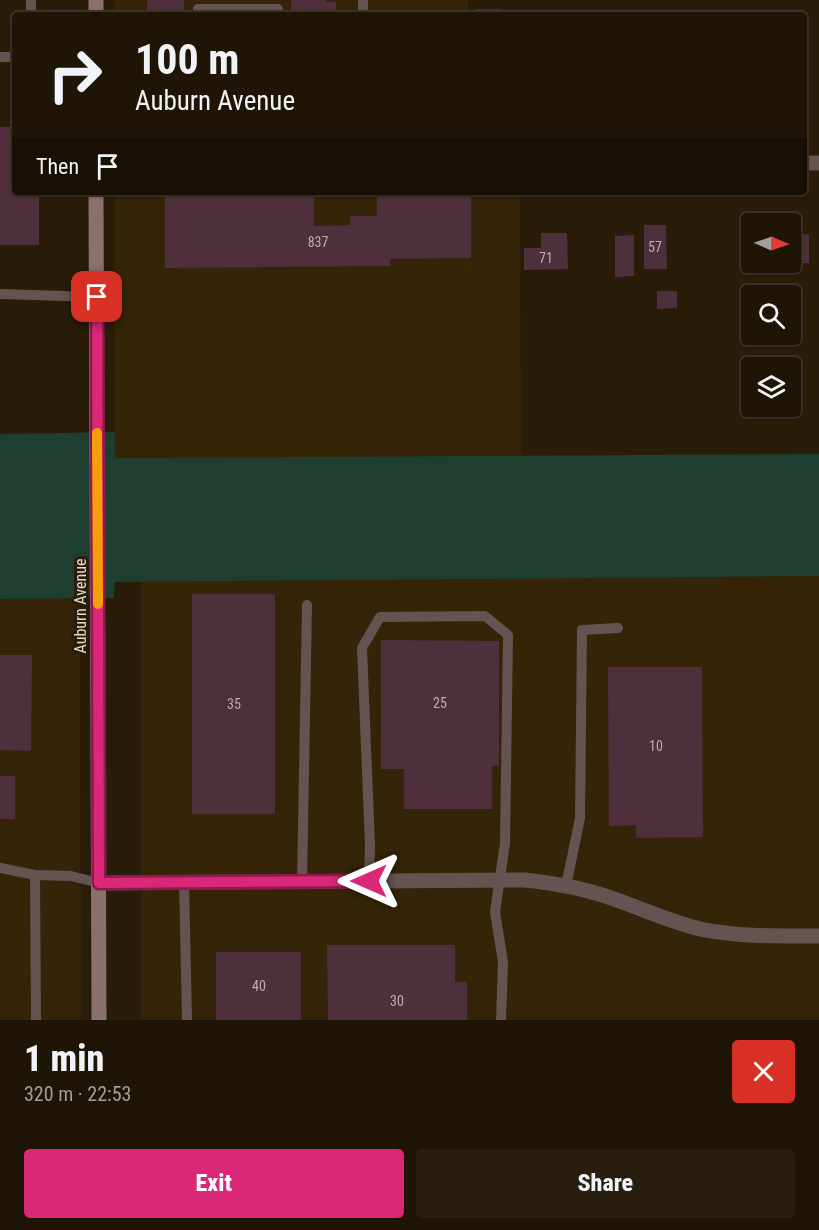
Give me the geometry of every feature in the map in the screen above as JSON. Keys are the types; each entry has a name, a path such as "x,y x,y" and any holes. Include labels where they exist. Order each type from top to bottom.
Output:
{"main road":[{"name":"Auburn Avenue","path":"96,195 99,1020"}],"street":[{"path":"99,883 524,880 566,886 614,899 659,917 700,929 748,935 819,936"}],"lane":[{"path":"198,9 278,8"},
{"path":"0,294 97,297"},
{"path":"302,882 307,604"},
{"path":"369,881 370,844 362,648 380,617 485,616 508,635 505,843 495,912 502,962 501,1020"},
{"path":"566,886 580,818 582,630 618,628"},
{"path":"0,868 35,875 71,876 99,883"},
{"path":"35,875 36,1020"},
{"path":"184,882 187,1020"}],"shaded area":[{"path":"114,0 468,0 468,12 114,12"},
{"path":"114,195 520,195 521,456 115,458"},
{"path":"141,570 819,575 819,1020 141,1020"},
{"path":"80,598 81,1020 0,1020 0,599"}],"green space":[{"path":"115,432 115,458 819,454 819,576 115,582 114,598 0,599 0,434"}],"building":[{"path":"147,0 184,0 184,12 147,12"},
{"path":"291,0 336,2 336,12 291,12"},
{"path":"476,9 501,9 501,12 476,12"},
{"path":"0,127 12,127 12,195 39,195 39,245 0,245"},
{"path":"165,195 314,195 314,226 350,225 350,216 377,216 377,195 471,195 471,258 390,259 390,266 165,268"},
{"path":"644,225 666,225 667,269 644,269"},
{"path":"541,233 567,233 568,269 524,270 524,248 541,248"},
{"path":"801,234 809,234 809,263 803,263 803,269 801,269"},
{"path":"634,235 634,276 615,277 615,236"},
{"path":"657,291 677,291 677,308 657,309"},
{"path":"192,594 275,594 275,814 192,814"},
{"path":"381,640 499,641 499,766 492,766 492,809 404,809 404,769 381,769"},
{"path":"0,655 32,655 31,751 0,750"},
{"path":"608,667 702,667 703,837 636,838 636,825 609,826"},
{"path":"0,776 15,776 15,819 0,819"},
{"path":"327,945 455,945 455,982 467,982 467,1020 328,1020"},
{"path":"216,952 301,952 301,1020 216,1020"}],"slow traffic":[{"path":"97,433 98,604"}],"route":[{"path":"97,297 99,883 369,881"}]}
